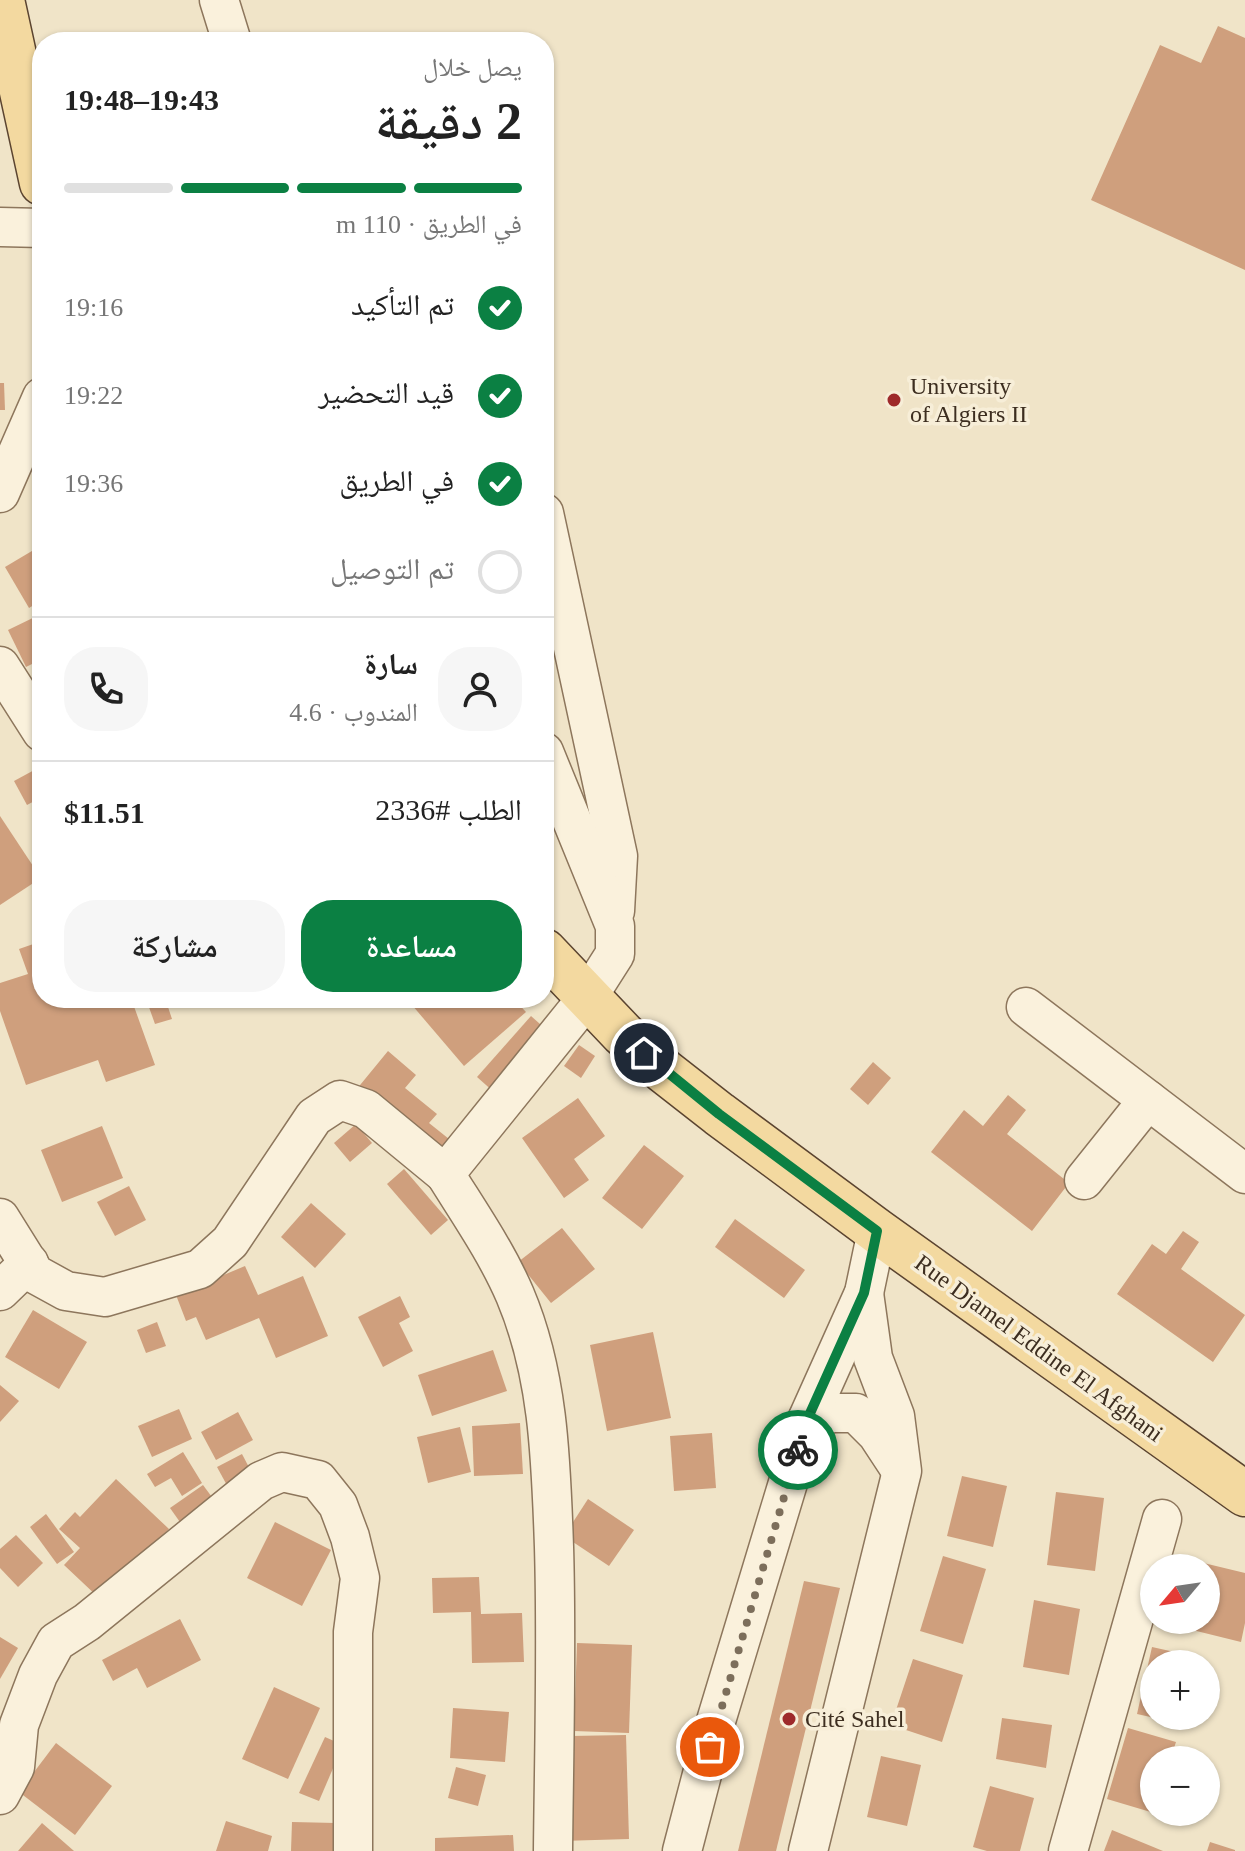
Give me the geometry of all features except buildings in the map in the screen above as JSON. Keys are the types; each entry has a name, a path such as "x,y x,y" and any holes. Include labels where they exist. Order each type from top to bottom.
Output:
{"main road":[{"path":"2,0 32,137"},
{"name":"Rue Djamel Eddine El Afghani","path":"554,962 664,1071 877,1231 1245,1494"}],"street":[{"path":"219,0 229,32"},
{"path":"0,227 32,228"},
{"path":"0,493 32,420"},
{"path":"445,1174 587,998 615,954 618,856 554,559"},
{"path":"0,666 32,716"},
{"path":"554,777 615,926"},
{"path":"1026,1007 1245,1174"},
{"path":"0,1218 35,1274 66,1291 105,1297 200,1269 230,1242 314,1117 340,1100 366,1109 445,1174 492,1250 516,1297 541,1377 552,1464 556,1617 553,1851"},
{"path":"1084,1180 1148,1100"},
{"path":"682,1851 716,1721 807,1420 864,1293 877,1231"},
{"path":"0,1291 29,1263"},
{"path":"808,1851 902,1471 895,1416 873,1358 864,1293"},
{"path":"807,1420 833,1413 856,1413 877,1434 902,1471"},
{"path":"0,1795 15,1767 19,1725 38,1675 56,1642 87,1622 261,1481 282,1472 318,1480 338,1505 360,1578 353,1632 353,1851"},
{"path":"1068,1851 1162,1519"}],"way so far":[{"path":"710,1747 798,1450"}],"place":[{"name":"University of Algiers II","path":"894,400"},
{"name":"Cité Sahel","path":"789,1719"}],"route":[{"path":"644,1053 719,1114 877,1231 864,1293 807,1420 798,1450"}]}
